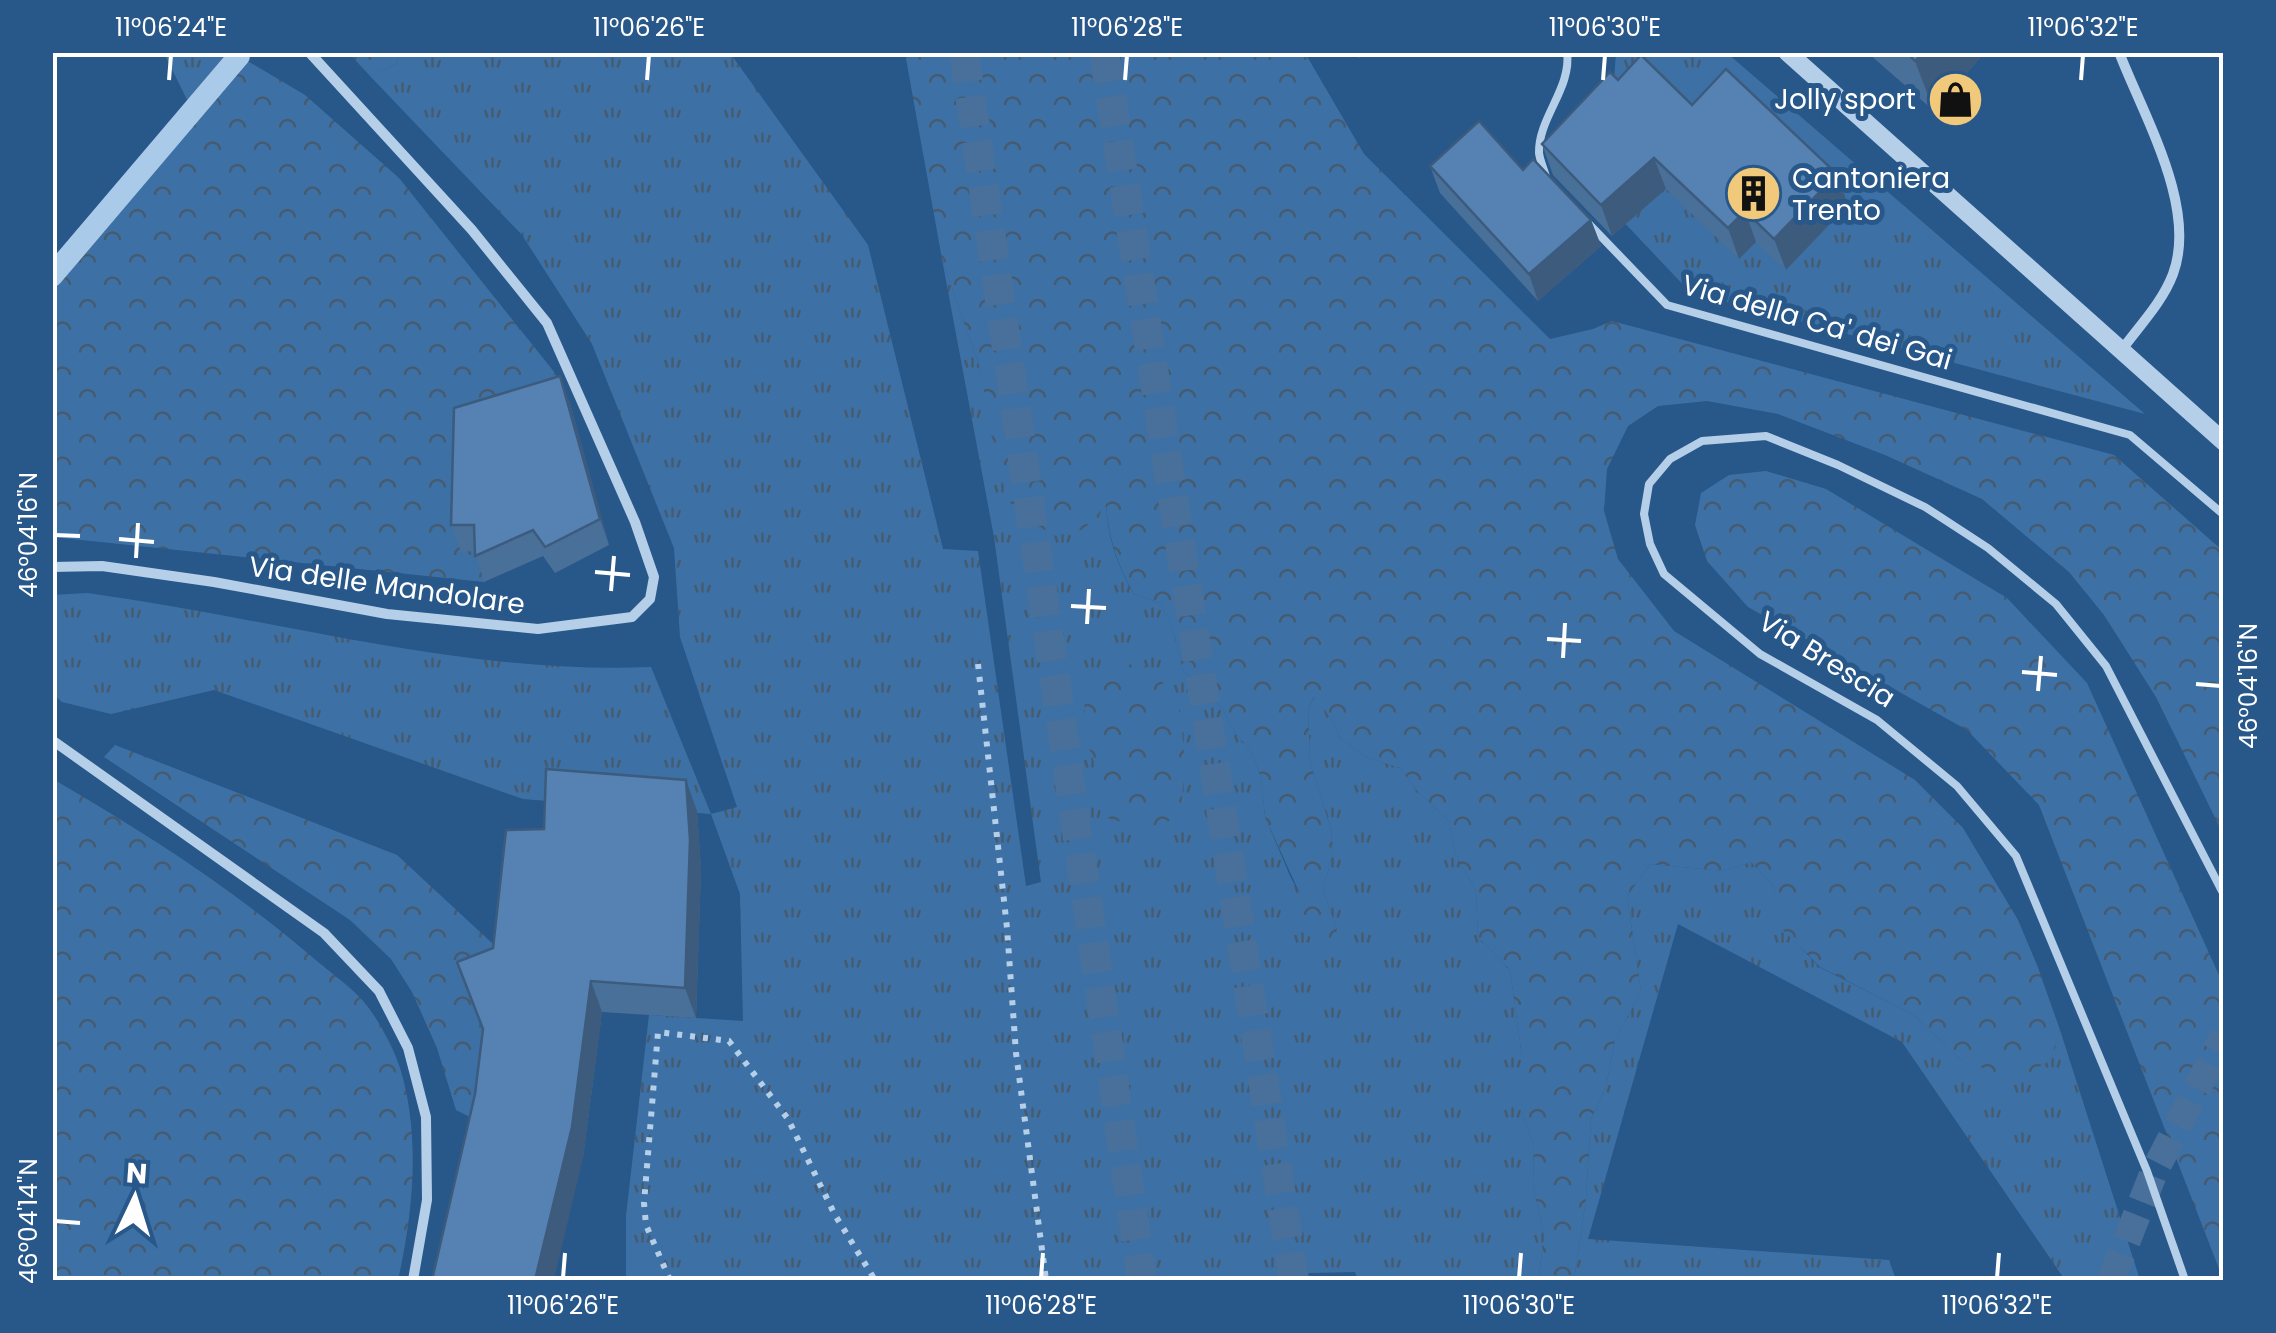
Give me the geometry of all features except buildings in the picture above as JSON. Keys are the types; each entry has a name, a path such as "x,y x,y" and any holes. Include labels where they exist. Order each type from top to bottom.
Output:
{"street":[{"name":"Via delle Mandolare","path":"52,567 102,566 387,614 538,629 632,617 650,598 654,576 635,522 547,323 472,230 309,52"},
{"path":"1787,52 2224,442"},
{"path":"2118,52 2168,172 2180,236 2174,271 2160,300 2121,352"},
{"path":"52,740 324,933 379,991 408,1048 426,1117 428,1200 414,1280"}],"lane":[{"path":"1558,192 1547,179 1539,155 1542,134 1569,63 1567,52"},
{"name":"Via della Ca' dei Gai","path":"1582,218 1667,305 2130,435 2224,514"},
{"name":"Via Brescia","path":"2185,1280 2147,1170 2016,856 1957,786 1877,720 1760,654 1664,574 1650,544 1644,514 1650,484 1670,458 1702,441 1766,436 1925,507 1988,548 2056,604 2106,666 2224,895"}],"path":[{"path":"978,664 1008,928 1016,1053 1046,1280"},
{"path":"670,1280 646,1225 644,1203 658,1032 730,1040 788,1119 835,1215 875,1280"}],"green space":[{"path":"237,52 239,56 192,110 164,53"},
{"path":"349,53 401,53 396,64 370,76"},
{"path":"401,53 730,53 868,245 943,549 978,551 1026,886 1041,882 994,537 942,259 980,368 988,407 1106,503 1114,550 1134,594 1160,603 1172,626 1183,670 1222,708 1251,751 1261,777 1265,817 1300,894 1337,930 1323,890 1333,852 1331,829 1310,763 1308,709 1315,696 1340,738 1366,757 1400,768 1417,791 1449,821 1455,854 1476,891 1478,937 1510,970 1522,1056 1522,1112 1534,1147 1533,1185 1544,1236 1539,1275 1544,1280 1358,1280 1355,1272 1309,1273 1295,1280 626,1280 626,1216 649,1015 743,1021 740,894 711,814 737,807 680,637 674,548 592,344 522,235 370,76 396,64"},
{"path":"905,53 1305,53 1364,154 1550,339 1612,321 2114,455 2223,551 2223,834 2156,697 2104,615 2069,572 1982,499 1885,455 1778,414 1707,401 1658,406 1628,426 1607,469 1604,511 1618,559 1674,631 1915,780 1963,828 2018,920 2060,1030 2052,1059 2018,1080 1962,1061 1914,1015 1820,967 1783,930 1773,885 1751,862 1724,871 1650,864 1627,896 1641,992 1615,1039 1606,1087 1591,1119 1586,1199 1574,1280 1544,1280 1539,1275 1544,1236 1533,1185 1534,1147 1522,1112 1522,1056 1510,970 1478,937 1476,891 1455,854 1449,821 1417,791 1400,768 1366,757 1340,738 1331,718 1314,697 1308,709 1310,763 1331,829 1333,852 1323,890 1337,930 1325,952 1300,927 1300,894 1265,817 1261,777 1251,751 1222,708 1183,670 1172,626 1160,603 1134,594 1115,551 1106,505 1084,529 1056,536 1015,514 997,468 980,368 942,259"},
{"path":"1616,53 1727,53 2145,414 1690,292 1564,159 1613,94"},
{"path":"239,56 305,95 399,178 555,373 570,403 464,435 461,551 484,551 484,582 53,537 53,276"},
{"path":"1766,471 1826,489 2007,598 2087,683 2223,984 2223,1279 2039,805 1967,730 1748,607 1707,561 1695,525 1701,493 1729,475"},
{"path":"87,593 438,654 580,667 651,667 711,814 523,799 214,690 111,714 62,702 53,694 53,595"},
{"path":"1114,662 1149,667 1179,701 1185,763 1181,811 1156,832 1101,816 1094,762 1082,729 1082,683 1083,676"},
{"path":"115,745 397,855 506,956 486,1125 456,1110 437,1048 412,992 391,959 350,920 104,757"},
{"path":"53,779 218,883 349,987 373,1013 397,1061 411,1120 411,1201 398,1280 53,1280"},
{"path":"1751,862 1773,885 1784,930 1819,967 1914,1015 1962,1061 2051,1059 2060,1030 2140,1280 2065,1280 1902,1042 1678,924 1588,1239 1889,1260 1896,1280 1574,1280 1586,1199 1591,1119 1606,1087 1615,1039 1641,992 1627,896 1650,864 1724,871"}],"waterway":[{"path":"52,276 239,56"}],"tunnel":[{"path":"964,52 1142,1280"},
{"path":"1104,52 1294,1280"},
{"path":"2111,1280 2154,1172 2224,1036"}],"place":[{"name":"Jolly sport","path":"1955,99"},
{"name":"Cantoniera Trento","path":"1753,194"}]}
